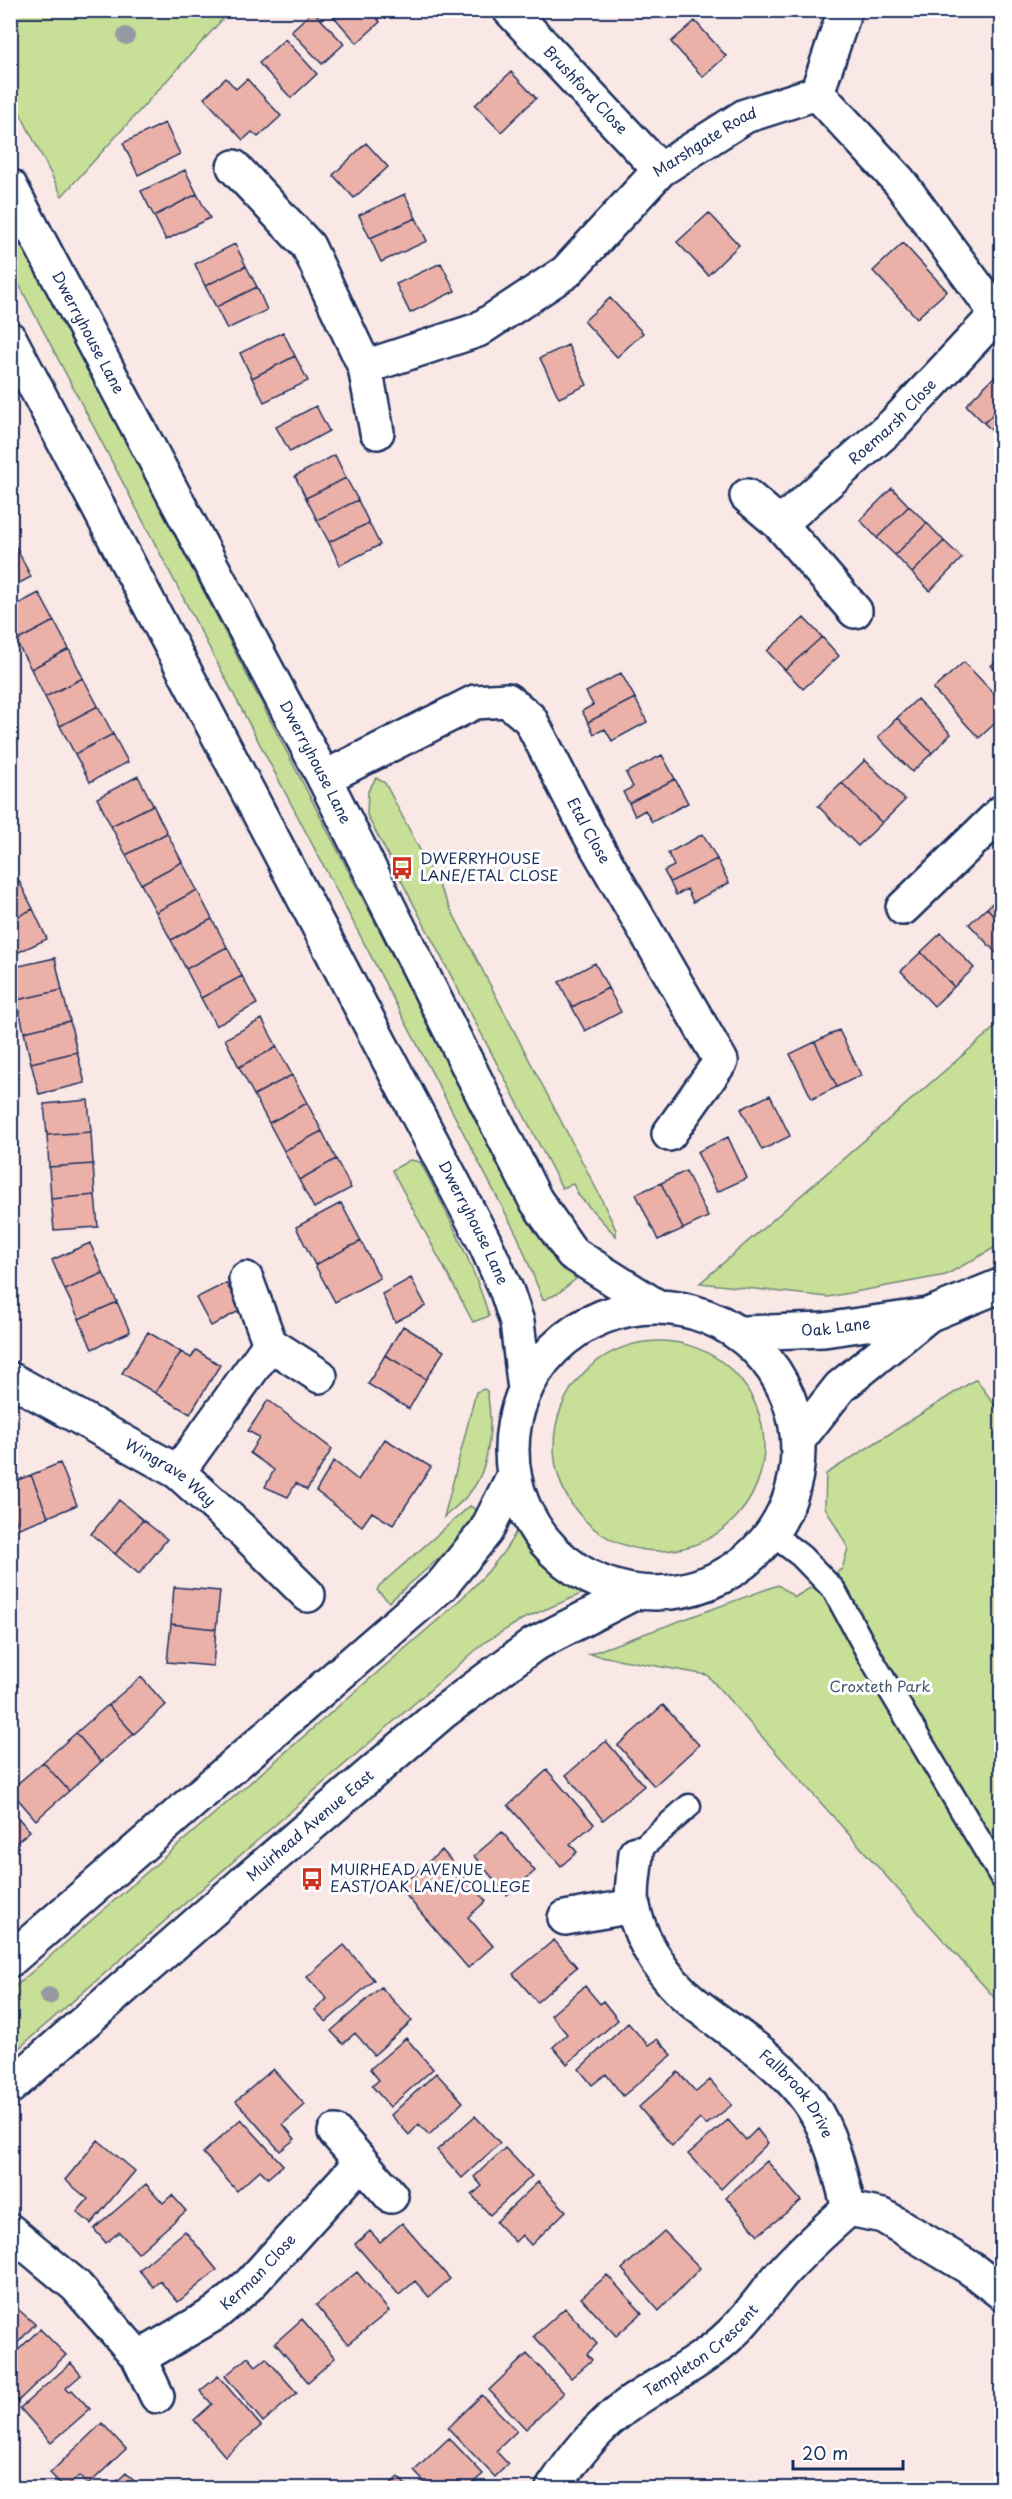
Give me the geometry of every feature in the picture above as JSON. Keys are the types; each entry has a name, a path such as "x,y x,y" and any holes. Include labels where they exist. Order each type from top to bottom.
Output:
{"street":[{"name":"Brushford Close","path":"510,10 660,170"},
{"path":"845,10 817,93 899,181 999,315"},
{"name":"Marshgate Road","path":"365,367 478,330 566,272 660,170 745,116 817,93"},
{"path":"234,167 308,246 365,367 377,432"},
{"name":"Dwerryhouse Lane","path":"10,186 324,778 535,1199 572,1252 656,1306"},
{"name":"Roemarsh Close","path":"780,524 892,425 999,315"},
{"name":"Dwerryhouse Lane","path":"10,339 484,1241 517,1322 525,1382"},
{"path":"747,496 780,524 855,611"},
{"name":"Etal Close","path":"324,778 475,702 507,700 530,719 590,835 721,1061 669,1134"},
{"path":"903,908 1002,812"},
{"path":"246,1279 270,1344 320,1376"},
{"name":"Oak Lane","path":"743,1333 824,1330 928,1315 1002,1285"},
{"path":"656,1306 699,1314 743,1333 765,1357 790,1400 799,1439 794,1489 772,1534 728,1575 685,1591 632,1594 598,1582 557,1555 527,1515 514,1475 514,1425 525,1382 544,1357 575,1332 613,1313 656,1306"},
{"name":"Oak Lane","path":"799,1439 840,1387 928,1315"},
{"path":"178,1472 270,1344"},
{"name":"Wingrave Way","path":"10,1379 178,1472 242,1530 308,1595"},
{"path":"10,1960 442,1585 486,1531 514,1475"},
{"name":"Muirhead Avenue East","path":"10,2087 443,1712 533,1645 632,1594"},
{"name":"Fallbrook Drive","path":"636,1853 633,1906 646,1941 669,1978 691,2001 767,2056 788,2076 811,2104 827,2137 849,2209"},
{"path":"565,1918 633,1906"},
{"path":"335,2132 391,2196"},
{"name":"Kerman Close","path":"139,2358 216,2313 250,2284 361,2162"},
{"path":"849,2209 883,2216 970,2268 1002,2293"},
{"name":"Templeton Crescent","path":"553,2488 578,2452 598,2429 627,2406 703,2358 731,2335 783,2272 849,2209"},
{"path":"10,2231 76,2286 139,2358 157,2396"}],"lane":[{"path":"772,1534 801,1556 834,1590 868,1653 1002,1878"},
{"path":"636,1853 689,1806"}],"green space":[{"path":"11,10 230,11 62,196 11,95"},
{"path":"10,217 536,1233 576,1279 557,1294 543,1300 518,1237 11,269"},
{"path":"376,778 385,783 599,1194 616,1230 616,1236 579,1196 573,1184 562,1188 367,815 368,791"},
{"path":"1001,1022 1001,1244 946,1275 828,1297 700,1283"},
{"path":"410,1160 420,1162 440,1199 467,1256 489,1316 473,1322 392,1170"},
{"path":"649,1341 669,1341 690,1345 709,1353 740,1379 752,1396 760,1415 764,1446 760,1477 752,1496 726,1527 709,1539 690,1547 669,1551 649,1551 628,1547 609,1539 578,1513 566,1496 558,1477 554,1456 554,1436 558,1415 566,1396 592,1365 609,1353 628,1345"},
{"name":"Croxteth Park","path":"976,1379 1002,1415 1001,2005 707,1675 589,1654 778,1585 795,1597 842,1569 848,1548 825,1507 826,1474"},
{"path":"484,1389 487,1391 489,1403 490,1429 483,1469 468,1495 444,1517 476,1392"},
{"path":"470,1506 477,1510 464,1531 445,1553 389,1602 377,1590 379,1586"},
{"path":"519,1526 548,1564 586,1592 523,1619 485,1642 11,2055 11,1990 447,1612 478,1583 496,1562"}],"building":[{"path":"328,10 371,10 380,22 357,43"},
{"path":"313,11 344,44 322,64 291,31"},
{"path":"695,21 726,56 703,77 671,42"},
{"path":"285,39 317,74 291,98 259,63"},
{"path":"511,72 536,98 501,132 475,105"},
{"path":"226,78 236,89 247,79 281,116 258,137 252,132 243,140 204,98"},
{"path":"165,123 180,154 138,175 123,143"},
{"path":"366,143 388,167 354,198 333,175"},
{"path":"185,170 197,194 154,216 141,191"},
{"path":"197,194 210,218 166,240 154,216"},
{"path":"405,194 416,218 370,238 359,215"},
{"path":"709,213 739,245 708,275 677,242"},
{"path":"416,218 427,241 381,262 370,238"},
{"path":"903,243 947,291 917,318 873,271"},
{"path":"235,244 246,266 205,286 195,264"},
{"path":"441,263 455,291 410,313 396,284"},
{"path":"246,266 257,287 216,307 205,286"},
{"path":"257,287 267,310 227,329 216,307"},
{"path":"610,298 643,333 617,357 584,321"},
{"path":"283,332 295,356 252,378 240,353"},
{"path":"568,345 587,385 559,398 540,358"},
{"path":"295,356 308,381 264,402 252,378"},
{"path":"998,373 1002,376 1002,405 984,423 966,405"},
{"path":"1002,405 1002,440 984,423"},
{"path":"316,406 329,431 290,452 276,427"},
{"path":"335,455 346,478 306,498 295,476"},
{"path":"346,478 358,500 317,520 306,498"},
{"path":"892,488 909,506 877,538 860,520"},
{"path":"358,500 369,523 329,542 317,520"},
{"path":"909,506 927,523 895,555 877,538"},
{"path":"369,523 380,545 340,565 329,542"},
{"path":"927,523 944,541 912,573 895,555"},
{"path":"10,537 17,549 10,552"},
{"path":"944,541 962,558 930,591 912,573"},
{"path":"17,549 31,577 10,588 10,552"},
{"path":"39,593 54,621 16,641 10,631 10,608"},
{"path":"804,618 822,637 785,670 767,651"},
{"path":"54,621 69,649 31,669 16,641"},
{"path":"822,637 839,656 803,689 785,670"},
{"path":"69,649 83,678 45,697 31,669"},
{"path":"1002,655 1002,677 991,666"},
{"path":"964,662 1002,702 1002,717 979,738 933,689"},
{"path":"621,673 635,698 588,722 582,711 593,705 586,692"},
{"path":"83,678 98,706 60,726 45,697"},
{"path":"635,698 647,722 612,741 605,729 594,734 588,722"},
{"path":"917,699 951,734 932,753 897,718"},
{"path":"98,706 113,734 75,754 60,726"},
{"path":"897,718 932,753 912,772 878,737"},
{"path":"113,734 128,762 90,782 75,754"},
{"path":"662,755 675,779 629,803 623,792 633,787 626,773"},
{"path":"865,760 905,800 882,823 842,783"},
{"path":"138,776 153,805 111,826 97,798"},
{"path":"675,779 688,803 652,822 645,810 635,816 629,803"},
{"path":"842,783 882,823 858,846 818,806"},
{"path":"153,805 167,833 126,855 111,826"},
{"path":"167,833 182,862 141,884 126,855"},
{"path":"703,834 717,859 670,882 664,871 674,866 668,853"},
{"path":"717,859 729,883 693,902 687,889 676,895 670,882"},
{"path":"182,862 197,890 156,912 141,884"},
{"path":"10,863 19,881 10,885"},
{"path":"19,881 33,909 10,920 10,885"},
{"path":"197,890 212,919 171,940 156,912"},
{"path":"1002,894 1002,924 987,908"},
{"path":"987,908 1002,924 1000,957 969,924"},
{"path":"33,909 47,939 10,956 10,920"},
{"path":"212,919 227,947 186,969 171,940"},
{"path":"941,933 974,968 954,987 921,952"},
{"path":"227,947 242,976 201,998 186,969"},
{"path":"921,952 954,987 934,1006 901,971"},
{"path":"55,958 62,990 17,1000 10,968"},
{"path":"595,963 608,988 572,1007 559,982"},
{"path":"242,976 257,1004 216,1026 201,998"},
{"path":"608,988 621,1012 585,1031 572,1007"},
{"path":"62,990 70,1021 24,1032 17,1000"},
{"path":"262,1019 277,1047 239,1067 225,1039"},
{"path":"70,1021 77,1052 31,1063 24,1032"},
{"path":"839,1030 861,1075 837,1087 815,1042"},
{"path":"815,1042 837,1087 812,1099 790,1054"},
{"path":"277,1047 292,1075 254,1095 239,1067"},
{"path":"77,1052 85,1083 39,1094 31,1063"},
{"path":"292,1075 307,1103 269,1123 254,1095"},
{"path":"770,1095 790,1136 762,1150 741,1109"},
{"path":"88,1100 91,1132 47,1135 44,1104"},
{"path":"307,1103 322,1131 284,1151 269,1123"},
{"path":"322,1131 336,1159 299,1180 284,1151"},
{"path":"91,1132 93,1164 49,1167 47,1135"},
{"path":"728,1137 747,1178 717,1192 697,1152"},
{"path":"336,1159 351,1188 314,1208 299,1180"},
{"path":"93,1164 95,1195 51,1199 49,1167"},
{"path":"686,1171 708,1217 683,1229 661,1183"},
{"path":"661,1183 683,1229 658,1240 636,1194"},
{"path":"95,1195 98,1227 54,1230 51,1199"},
{"path":"341,1203 361,1241 315,1265 296,1227"},
{"path":"361,1241 380,1278 335,1302 315,1265"},
{"path":"90,1243 103,1273 65,1290 52,1260"},
{"path":"103,1273 117,1302 79,1319 65,1290"},
{"path":"411,1278 426,1306 395,1322 382,1294"},
{"path":"226,1283 241,1310 211,1326 196,1298"},
{"path":"117,1302 130,1332 92,1349 79,1319"},
{"path":"403,1326 444,1351 426,1379 385,1355"},
{"path":"148,1332 181,1352 155,1393 122,1373"},
{"path":"196,1350 220,1365 190,1414 155,1393 181,1352 191,1358"},
{"path":"385,1355 426,1379 409,1409 368,1384"},
{"path":"268,1400 332,1449 307,1490 296,1483 288,1497 265,1487 274,1470 250,1453 259,1437 248,1431"},
{"path":"385,1439 431,1467 393,1525 372,1512 362,1526 316,1491 334,1461 358,1480"},
{"path":"60,1463 77,1505 48,1517 31,1475"},
{"path":"31,1475 48,1517 19,1528 10,1508 10,1483"},
{"path":"119,1500 143,1520 115,1554 91,1534"},
{"path":"143,1520 167,1539 139,1574 115,1554"},
{"path":"174,1587 220,1591 216,1629 171,1624"},
{"path":"171,1624 216,1629 213,1666 167,1662"},
{"path":"141,1677 166,1705 134,1734 108,1705"},
{"path":"108,1705 134,1734 101,1762 76,1733"},
{"path":"663,1705 699,1745 654,1786 618,1745"},
{"path":"76,1733 101,1762 69,1791 43,1762"},
{"path":"606,1741 644,1786 603,1820 566,1775"},
{"path":"43,1762 69,1791 36,1820 10,1790"},
{"path":"547,1770 594,1824 570,1844 577,1852 561,1866 508,1805"},
{"path":"10,1809 30,1831 10,1848"},
{"path":"502,1832 535,1871 507,1895 474,1856"},
{"path":"442,1850 486,1901 468,1917 493,1946 468,1968 399,1887"},
{"path":"554,1940 577,1967 537,2002 513,1974"},
{"path":"344,1945 374,1980 326,2022 315,2010 327,1999 307,1977"},
{"path":"585,1986 600,2004 603,2001 618,2020 567,2064 553,2047 567,2034 551,2015"},
{"path":"381,1987 412,2021 374,2055 355,2033 343,2044 331,2031"},
{"path":"628,2023 648,2045 657,2039 672,2055 623,2096 606,2074 592,2085 579,2069"},
{"path":"406,2038 433,2069 390,2107 372,2086 379,2080 370,2069"},
{"path":"273,2069 305,2105 283,2124 295,2139 280,2151 236,2101"},
{"path":"678,2072 696,2092 710,2080 732,2105 706,2125 700,2119 672,2146 639,2107"},
{"path":"436,2073 463,2102 429,2135 419,2124 409,2135 391,2115"},
{"path":"475,2116 500,2143 462,2178 437,2150"},
{"path":"241,2119 283,2165 268,2178 260,2170 237,2191 203,2153"},
{"path":"728,2120 746,2140 757,2129 768,2143 721,2189 688,2154"},
{"path":"98,2140 135,2171 91,2224 77,2212 88,2199 65,2180"},
{"path":"505,2148 532,2176 490,2215 472,2195 482,2186 474,2177"},
{"path":"767,2161 801,2201 758,2235 726,2197"},
{"path":"538,2182 566,2211 531,2245 522,2235 515,2242 496,2222"},
{"path":"146,2184 163,2203 172,2195 186,2211 138,2253 119,2232 106,2243 94,2229"},
{"path":"402,2223 450,2279 429,2297 415,2281 399,2295 355,2244 370,2231 380,2242"},
{"path":"185,2231 217,2270 178,2302 160,2281 153,2287 139,2270"},
{"path":"664,2231 700,2268 659,2311 622,2269"},
{"path":"357,2272 389,2311 348,2344 316,2305"},
{"path":"607,2275 642,2313 616,2336 581,2298"},
{"path":"13,2305 35,2324 14,2347 10,2344 10,2308"},
{"path":"565,2308 597,2344 587,2354 592,2360 571,2378 534,2336"},
{"path":"302,2319 335,2358 308,2382 275,2343"},
{"path":"40,2329 66,2355 18,2401 10,2393 10,2358"},
{"path":"527,2354 564,2393 526,2429 489,2390"},
{"path":"248,2357 256,2366 266,2358 297,2393 263,2422 225,2376"},
{"path":"71,2363 81,2375 66,2388 69,2392 72,2390 90,2409 51,2443 20,2408"},
{"path":"218,2376 261,2426 225,2456 194,2420 212,2404 200,2391"},
{"path":"482,2395 517,2431 496,2451 508,2464 495,2477 448,2428"},
{"path":"102,2423 126,2449 88,2485 79,2476 65,2488 50,2473"},
{"path":"449,2438 483,2474 467,2488 430,2488 414,2471"},
{"path":"126,2473 141,2488 110,2488"},
{"path":"398,2477 409,2488 386,2488"}],"place":[{"name":"DWERRYHOUSE LANE/ETAL CLOSE","path":"402,868"},
{"name":"MUIRHEAD AVENUE EAST/OAK LANE/COLLEGE","path":"312,1879"}]}
